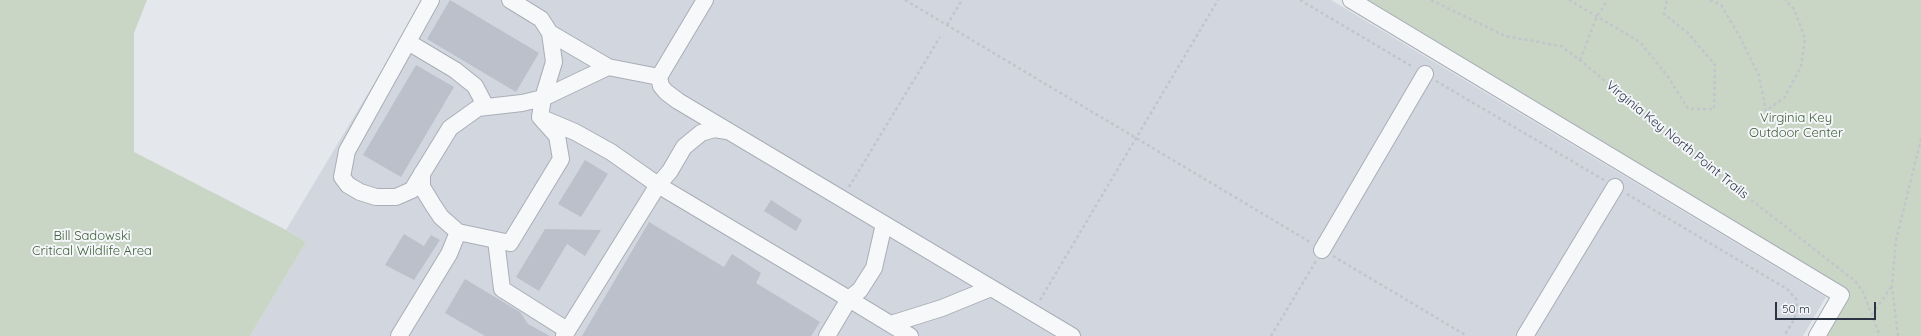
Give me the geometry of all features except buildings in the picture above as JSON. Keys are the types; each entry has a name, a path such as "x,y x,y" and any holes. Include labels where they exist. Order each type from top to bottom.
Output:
{"lane":[{"path":"431,0 347,151 342,177 348,185 360,192 376,197 396,197 412,190 450,128 478,108 522,104 543,98 608,67"},
{"path":"510,0 541,19 550,33 554,62 543,98 540,117"},
{"path":"705,0 659,77 661,86 678,101 1072,336"},
{"path":"1351,0 1841,295 1817,336"},
{"path":"550,33 608,67 659,77"},
{"path":"408,42 455,70 475,86 486,107"},
{"path":"1322,250 1425,74"},
{"path":"505,105 540,117 575,132 605,148 658,185 910,336"},
{"path":"422,173 422,187 441,217 458,232 510,243 561,159 557,136 540,117"},
{"path":"496,240 502,288 566,333 658,185 670,171 684,147 701,133 714,129 728,131"},
{"path":"1525,336 1615,187"},
{"path":"827,336 849,299 860,290 874,268 884,224"},
{"path":"399,336 449,254 458,232"},
{"path":"890,324 942,308 991,288"}],"path":[{"path":"905,0 1467,336"},
{"path":"947,25 962,0"},
{"path":"1032,313 1218,0"},
{"path":"1300,0 1787,289 1796,299 1797,310 1794,320 1784,336"},
{"name":"Virginia Key North Point Trails","path":"1431,0 1505,36 1561,46 1580,60 1686,149 1855,281 1863,292 1880,336"},
{"path":"1569,0 1640,42 1669,78 1688,109 1714,110 1715,65 1688,33 1664,14 1667,0"},
{"path":"1580,60 1596,16 1608,0"},
{"path":"1710,0 1720,5 1740,37 1759,76 1766,111 1785,96 1801,66 1805,38 1794,9 1786,0"},
{"path":"842,199 940,37"},
{"path":"1898,336 1892,286 1896,240 1921,139"},
{"path":"1271,336 1322,250"},
{"path":"1872,314 1892,286"}],"shaded area":[{"path":"424,0 1331,0 1826,297 1803,336 250,336 306,242 286,230"}],"green space":[{"name":"Bill Sadowski Critical Wildlife Area","path":"0,0 147,0 134,33 134,152 286,230 306,242 250,336 0,336"},
{"name":"Virginia Key Outdoor Center","path":"1362,0 1921,0 1921,336 1817,336 1837,301"}]}
